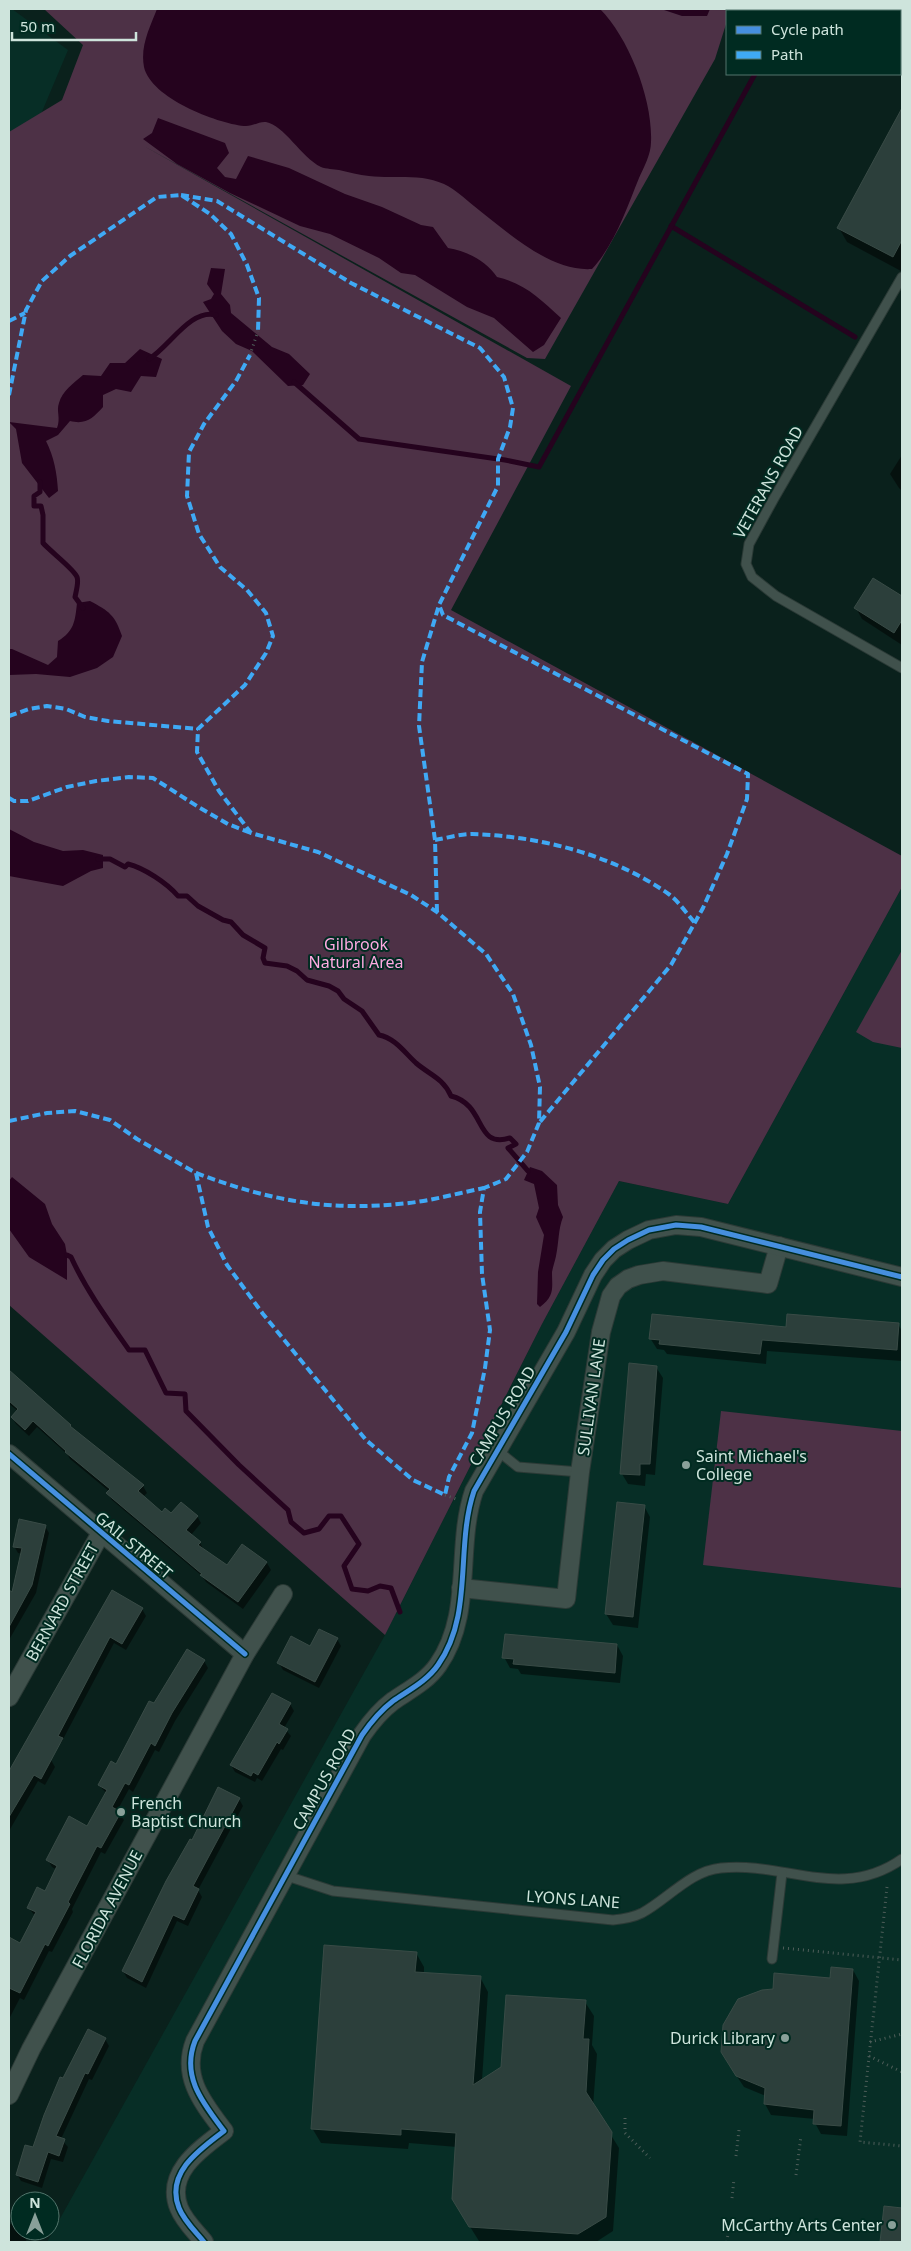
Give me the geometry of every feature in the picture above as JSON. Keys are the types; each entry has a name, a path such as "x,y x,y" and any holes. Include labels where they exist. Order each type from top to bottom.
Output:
{"street":[{"name":"CAMPUS ROAD","path":"204,2242 179,2208 177,2187 179,2177 189,2160 224,2131 202,2102 192,2082 190,2073 191,2051 368,1726 383,1710 428,1676 443,1656 453,1635 461,1588 469,1504 479,1479 498,1451 566,1332 593,1275 614,1249 635,1236 649,1230 684,1225 701,1227 902,1277"},
{"name":"SULLIVAN LANE","path":"461,1588 566,1599 580,1472 602,1320 611,1296 618,1286 639,1275 663,1271 768,1284 779,1246"},
{"name":"GAIL STREET","path":"9,1454 245,1654"},
{"name":"BERNARD STREET","path":"9,1697 101,1533"},
{"name":"FLORIDA AVENUE","path":"9,2095 31,2049 245,1654 283,1594"}],"lane":[{"name":"VETERANS ROAD","path":"902,277 749,544 746,564 752,577 776,596 902,668"},
{"path":"498,1451 518,1467 580,1472"},
{"name":"LYONS LANE","path":"287,1876 333,1891 612,1920 627,1918 642,1912 703,1873 719,1868 745,1868 852,1880 879,1872 902,1859"},
{"path":"772,1959 782,1873"}],"path":[{"path":"250,355 258,331"},
{"path":"887,1887 860,2142 902,2146"},
{"path":"774,1947 902,1960"},
{"path":"870,2042 902,2034"},
{"path":"869,2056 902,2072"},
{"path":"625,2118 625,2133 650,2158"},
{"path":"736,2156 739,2130"},
{"path":"796,2175 801,2136"},
{"path":"732,2198 734,2179"},
{"path":"727,2242 729,2224"}],"shaded area":[{"path":"9,9 12,9 68,50 9,190"},
{"path":"157,9 600,9 611,21 620,36 637,71 643,89 651,125 649,156 614,238 592,269 560,264 514,238 456,191 444,184 426,179 378,177 323,168 306,156 273,124 263,122 247,126 232,124 202,114 171,98 149,78 144,67 143,52"},
{"path":"661,9 710,9 707,16 682,16"},
{"path":"158,118 225,143 229,153 217,168 225,177 236,179 248,156 289,168 345,194 382,207 421,225 433,227 448,248 476,258 493,271 497,277 516,284 532,293 561,318 544,345 533,352 494,318 467,307 415,275 401,273 379,258 330,234 300,226 230,193 177,164 143,139 152,133"},
{"path":"211,268 225,269 221,294 230,305 231,313 272,347 289,354 310,374 303,385 288,386 252,351 236,344 222,331 203,302 211,299 214,294 207,284"},
{"path":"140,349 162,359 156,377 141,376 131,392 116,389 103,395 103,407 89,420 80,422 70,421 58,435 46,441 55,465 58,491 49,498 22,463 16,429 9,422 57,428 59,403 69,388 83,375 101,376 110,363 125,363"},
{"path":"90,601 110,614 117,623 122,636 113,657 97,668 70,677 36,674 9,675 9,649 48,665 57,657 58,641 71,630 77,603"},
{"path":"9,829 34,842 63,851 83,850 103,855 103,868 91,871 63,886 9,876"},
{"name":"Saint Michael's College","path":"902,887 902,2242 47,2242 60,2241 60,2219 385,1635 542,1324 619,1181 728,1204"},
{"path":"530,1167 542,1171 557,1185 558,1205 563,1217 552,1272 552,1291 545,1303 540,1307 537,1304 538,1272 544,1235 536,1217 539,1208 534,1184 524,1180"},
{"path":"12,1177 45,1204 52,1224 65,1244 67,1280 29,1257 9,1229 9,1181"}],"green space":[{"name":"Gilbrook Natural Area","path":"44,9 731,9 726,10 726,24 715,59 545,359 527,358 142,145 571,386 451,610 902,856 902,887 728,1204 619,1181 542,1324 385,1635 9,1305 9,132 62,100 83,45"},
{"path":"902,950 902,1048 873,1042 856,1032"},
{"path":"721,1411 902,1431 902,1588 703,1565"}],"building":[{"path":"902,108 902,240 893,257 837,228"},
{"path":"873,578 902,596 902,620 894,633 854,608"},
{"path":"652,1314 786,1327 787,1314 899,1323 897,1350 762,1340 760,1354 659,1344 660,1340 649,1339"},
{"path":"629,1363 657,1366 650,1464 640,1464 640,1475 620,1474"},
{"path":"9,1370 70,1426 144,1485 138,1491 162,1512 165,1508 171,1513 181,1502 198,1516 186,1530 201,1542 198,1545 227,1565 242,1544 267,1562 238,1602 200,1575 202,1574 106,1493 110,1489 65,1452 33,1421 25,1430 11,1417 18,1409 9,1401"},
{"path":"617,1502 645,1505 633,1617 605,1614"},
{"path":"19,1519 46,1525 32,1585 9,1627 9,1590 12,1592 22,1548 13,1547"},
{"path":"112,1590 143,1608 122,1644 110,1637 58,1736 63,1738 41,1779 34,1775 9,1817 9,1771"},
{"path":"319,1629 338,1638 315,1682 277,1663 291,1636 310,1646"},
{"path":"505,1634 617,1644 615,1673 513,1664 514,1659 502,1658"},
{"path":"187,1649 205,1660 172,1713 155,1746 151,1743 129,1785 125,1783 112,1807 121,1812 101,1848 97,1846 48,1946 45,1944 20,1993 9,1988 9,1937 20,1943 36,1912 27,1908 37,1887 45,1891 57,1866 46,1860 69,1816 87,1826 107,1790 98,1785 111,1761 116,1764 149,1701 154,1703"},
{"path":"272,1693 291,1703 279,1724 288,1729 279,1744 277,1742 258,1775 253,1772 251,1776 230,1765"},
{"path":"218,1787 240,1798 193,1886 199,1889 184,1920 173,1915 142,1982 122,1971 166,1881 190,1839 192,1840"},
{"path":"324,1945 417,1952 415,1972 481,1976 473,2085 501,2067 506,1995 586,2000 583,2039 589,2039 586,2092 612,2132 606,2217 578,2234 469,2227 452,2199 456,2133 401,2129 401,2135 311,2129"},
{"name":"Durick Library","path":"831,1967 853,1969 841,2126 813,2124 814,2110 764,2104 765,2088 736,2076 721,2052 723,2025 738,1999 762,1990 773,1989 774,1973 830,1978"},
{"path":"88,2029 106,2038 88,2074 85,2073 56,2136 65,2139 59,2156 48,2152 38,2182 16,2175 25,2145 33,2147 60,2077 63,2078"},
{"name":"McCarthy Arts Center","path":"884,2206 902,2208 902,2242 880,2242"}],"waterway":[{"path":"294,382 359,439 505,460 539,467 754,75"},
{"path":"671,226 855,337"},
{"path":"149,359 198,317 207,314 216,315"},
{"path":"40,482 40,492 34,496 34,506 41,506 43,515 43,543 77,577 75,597 83,608"},
{"path":"98,859 110,859 125,867 128,864 148,872 162,881 178,896 187,896 198,906 223,920 231,922 243,935 265,948 263,958 265,963 287,966 297,971 307,980 329,986 338,991 344,999 362,1011 379,1035 390,1039 399,1046 416,1063 440,1081 451,1096 462,1101 470,1108 485,1132 499,1140 510,1138 516,1144 508,1148 528,1171"},
{"path":"67,1255 71,1257 90,1293 129,1350 145,1350 166,1393 185,1394 186,1411 239,1465 288,1510 291,1522 304,1533 319,1529 329,1516 341,1516 359,1544 344,1566 352,1589 368,1591 380,1586 391,1588 400,1612"}],"marked path":[{"path":"181,195 217,201 351,283 480,348 504,377 513,408 510,427 498,459 498,486 439,605 443,615 748,774 747,799 727,854 703,908 671,965 539,1123"},
{"path":"9,395 26,310 42,281 70,256 157,197 181,195 210,214 231,234 247,265 259,298 258,331"},
{"path":"9,321 25,313"},
{"path":"9,1121 47,1113 75,1111 110,1120 137,1139 196,1173 208,1227 227,1265 263,1314 366,1440 413,1480 445,1495 449,1477 472,1433 485,1368 490,1330 482,1274 480,1212 484,1188 506,1179 527,1152 539,1123 540,1087 531,1045 513,994 486,954 437,912 411,895 318,852 251,833 219,791 197,752 198,729 245,685 266,653 273,636 266,613 247,590 220,567 199,534 187,496 189,452 204,424 236,381 250,355"},
{"path":"435,840 419,726 422,662 439,605"},
{"path":"9,716 29,709 47,706 66,709 85,717 108,721 198,729"},
{"path":"9,798 14,801 28,801 67,787 96,781 129,777 153,778 228,824 251,833"},
{"path":"437,912 435,840 472,834 524,839 550,844 576,850 601,859 625,869 670,895 695,923"},
{"path":"196,1173 250,1191 301,1202 326,1205 353,1206 409,1203 484,1188"}],"cycle path":[{"path":"204,2242 184,2217 179,2208 176,2195 177,2184 187,2163 224,2131 202,2100 192,2078 191,2054 195,2041 362,1735 384,1708 434,1671 449,1645 456,1624 460,1602 465,1535 468,1512 474,1491 566,1332 593,1275 603,1260 614,1249 628,1240 649,1230 676,1225 701,1227 902,1277"},
{"path":"9,1454 245,1654"}],"place":[{"name":"Saint Michael's College","path":"686,1465"},
{"name":"French Baptist Church","path":"121,1812"},
{"name":"Durick Library","path":"785,2038"},
{"name":"McCarthy Arts Center","path":"892,2225"}]}
